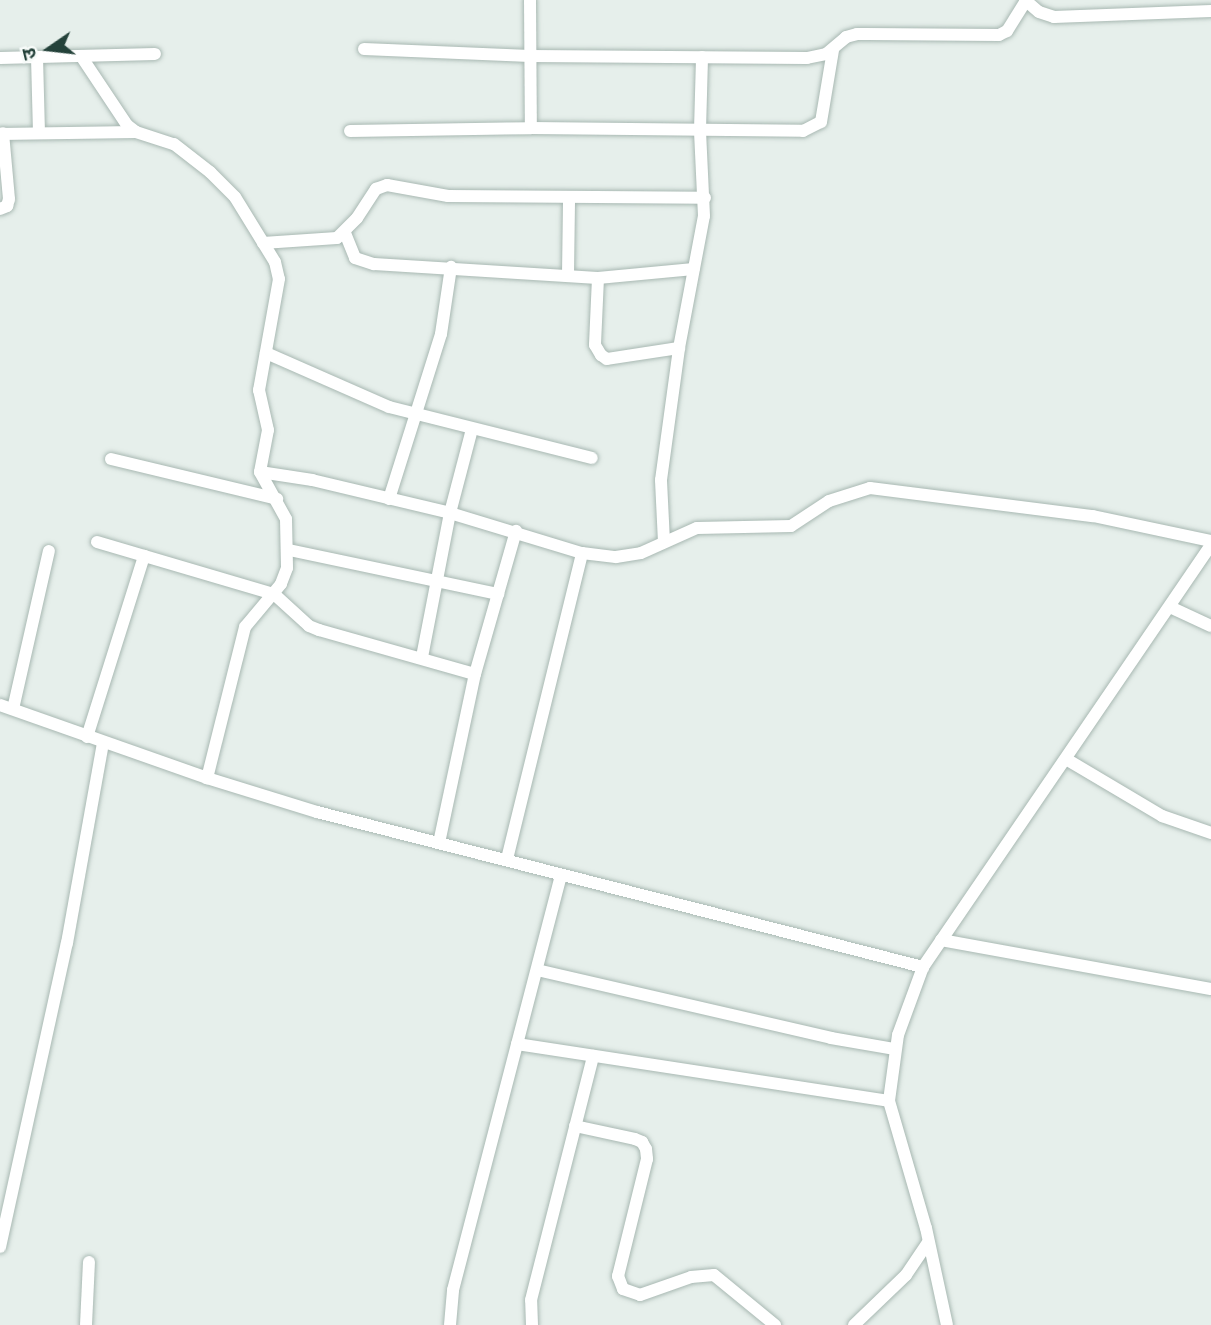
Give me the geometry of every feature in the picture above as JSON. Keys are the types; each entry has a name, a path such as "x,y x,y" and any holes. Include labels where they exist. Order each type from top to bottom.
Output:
{"street":[{"path":"530,0 531,128"},
{"path":"364,49 530,56 807,58 833,50 846,37 857,34 999,35 1007,30 1025,0 1039,12 1054,17 1175,6 1211,10"},
{"path":"351,131 531,128 803,131 816,126 824,114 833,50"},
{"path":"0,58 155,54"},
{"path":"80,56 117,113 136,132"},
{"path":"37,57 39,131"},
{"path":"664,542 661,480 678,348 705,198 700,130 702,57"},
{"path":"0,209 7,206 9,199 2,133 136,132 166,139 210,172 235,197 275,262 279,278 259,390 268,430 260,472 286,519 289,550 284,576 274,594 245,627 206,778"},
{"path":"263,243 329,239 345,233 369,196 376,189 387,185 448,196 705,198"},
{"path":"568,274 569,198"},
{"path":"345,233 351,251 363,262 598,278 694,269"},
{"path":"389,499 441,334 451,267"},
{"path":"598,278 595,345 601,355 607,359 678,348"},
{"path":"266,353 389,407 593,458"},
{"path":"422,657 450,513 472,429"},
{"path":"111,459 277,499"},
{"path":"260,472 450,513 582,553 628,557 697,528 791,526 829,501 870,488 1093,516 1211,543 923,967 895,1049 889,1101 928,1241 947,1325"},
{"path":"439,843 475,674 516,531"},
{"path":"97,542 274,594 309,626 475,674"},
{"path":"289,550 498,594"},
{"path":"49,551 6,707 206,778 317,812 923,967"},
{"path":"507,859 582,553"},
{"path":"88,737 144,556"},
{"path":"1170,607 1211,626"},
{"path":"0,1247 67,943 103,743"},
{"path":"1066,759 1162,816 1211,833"},
{"path":"450,1325 453,1290 561,875"},
{"path":"941,940 1211,989"},
{"path":"537,970 831,1038 895,1049"},
{"path":"517,1044 889,1101"},
{"path":"532,1325 531,1300 593,1056"},
{"path":"575,1126 635,1139 642,1142 646,1149 647,1158 618,1276 623,1289 640,1295 691,1277 715,1275 775,1325"},
{"path":"854,1324 906,1275 928,1241"},
{"path":"86,1325 89,1262"}]}
